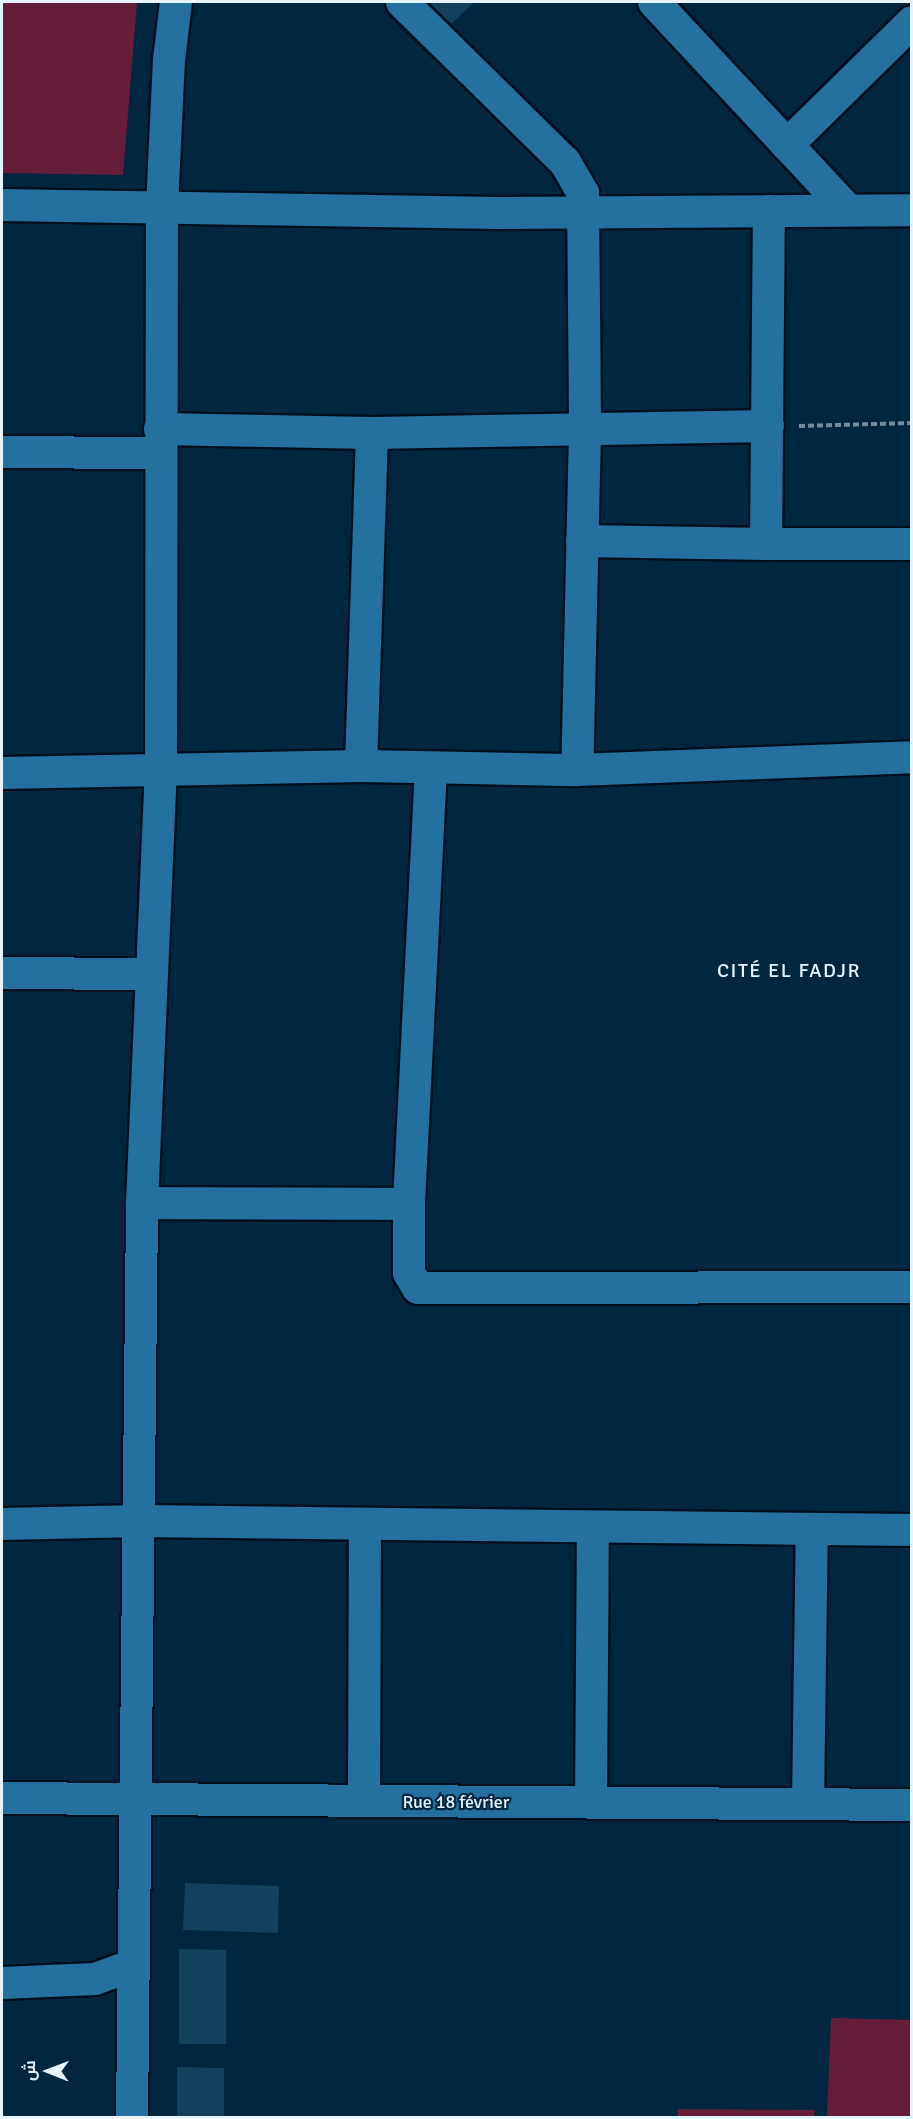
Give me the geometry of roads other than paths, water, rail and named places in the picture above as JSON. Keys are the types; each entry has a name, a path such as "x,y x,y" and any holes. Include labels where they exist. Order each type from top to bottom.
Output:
{"street":[{"path":"132,2118 131,1966 136,1799 142,1203 150,974 161,768 162,207 169,60 176,2"},
{"path":"402,2 575,174 586,212 585,430 577,770"},
{"path":"654,2 847,209"},
{"path":"787,145 912,22"},
{"path":"2,205 586,212 912,210"},
{"path":"766,544 769,211"},
{"path":"2,452 160,441 372,433 768,426"},
{"path":"361,766 372,433"},
{"path":"582,541 912,544"},
{"path":"2,773 161,768 361,766 577,770 912,757"},
{"path":"431,768 409,1204 409,1273 418,1288 426,1290 912,1287"},
{"path":"2,973 150,974"},
{"path":"142,1203 409,1204"},
{"path":"2,1524 139,1521 912,1530"},
{"path":"364,1801 365,1524"},
{"path":"591,1803 593,1527"},
{"path":"808,1804 812,1529"},
{"name":"Rue 18 février","path":"2,1798 912,1805"},
{"path":"2,1983 95,1979 131,1966"}],"district":[{"name":"CITÉ EL FADJR","path":"789,970"}]}
